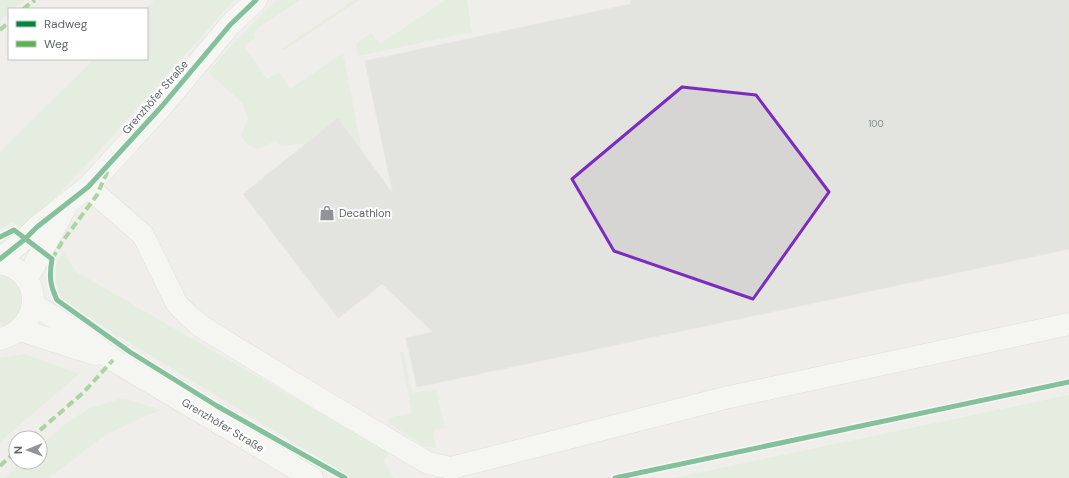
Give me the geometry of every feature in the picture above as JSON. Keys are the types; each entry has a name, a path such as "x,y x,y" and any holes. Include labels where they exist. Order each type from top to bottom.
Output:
{"street":[{"name":"Grenzhöfer Straße","path":"26,279 66,204 88,187 162,106 230,26 256,0"},
{"path":"88,187 143,235 177,304 202,327 323,401 422,459 451,468 725,398 1069,324"},
{"path":"0,260 25,239 36,227 66,204"},
{"path":"0,263 18,270 31,287 33,295 31,314 26,323 20,330 10,336 0,339"},
{"name":"Grenzhöfer Straße","path":"33,304 78,333 113,360 312,478"},
{"name":"Grenzhöfer Straße","path":"20,330 113,360"}],"highlighted area":[{"path":"682,87 756,95 829,192 753,299 614,251 572,179"}],"green space":[{"path":"0,0 24,0 14,8 8,8 8,14 0,21"},
{"path":"154,0 234,0 99,151 24,230 13,222 0,229 0,152 93,60 148,60 148,8 146,8"},
{"path":"277,0 300,0 259,27 253,34 255,38 244,46 267,79 279,72 290,88 343,53 364,162 323,143 281,146 277,140 258,149 247,145 241,135 248,119 242,103 208,72 228,49"},
{"path":"354,0 359,0 284,50 283,48"},
{"path":"446,0 467,0 472,32 358,56 356,44 371,33 380,44"},
{"path":"63,251 75,271 389,453 384,461 393,478 352,478 63,302 56,284 56,265"},
{"path":"0,273 9,276 16,282 20,289 21,304 14,317 8,322 0,325"},
{"path":"404,352 412,393 436,389 445,428 433,430 436,448 425,447 389,423 390,418 392,417 412,413 400,353"},
{"path":"24,354 79,374 14,430 8,430 8,435 0,442 0,358"},
{"path":"1069,395 1069,478 673,478"},
{"path":"123,398 161,410 105,435 49,478 4,478 13,470 48,470 48,439 64,425 90,408"}],"building":[{"path":"631,0 1069,0 1069,249 417,387 406,338 433,332 382,284 338,318 243,194 338,118 393,194 365,61 631,4"}],"marked path":[{"path":"24,8 35,0"},
{"path":"0,30 8,23"},
{"path":"52,259 62,242 97,195 109,168"},
{"path":"40,430 84,392 113,360"},
{"path":"0,466 8,458"}],"cycle path":[{"path":"0,259 25,239 37,227 88,187 162,106 230,25 256,0"},
{"path":"0,237 14,230 52,259 51,281 57,300 130,352 217,406 345,478"},
{"path":"615,478 1069,382"}],"place":[{"name":"Decathlon","path":"327,213"}]}
